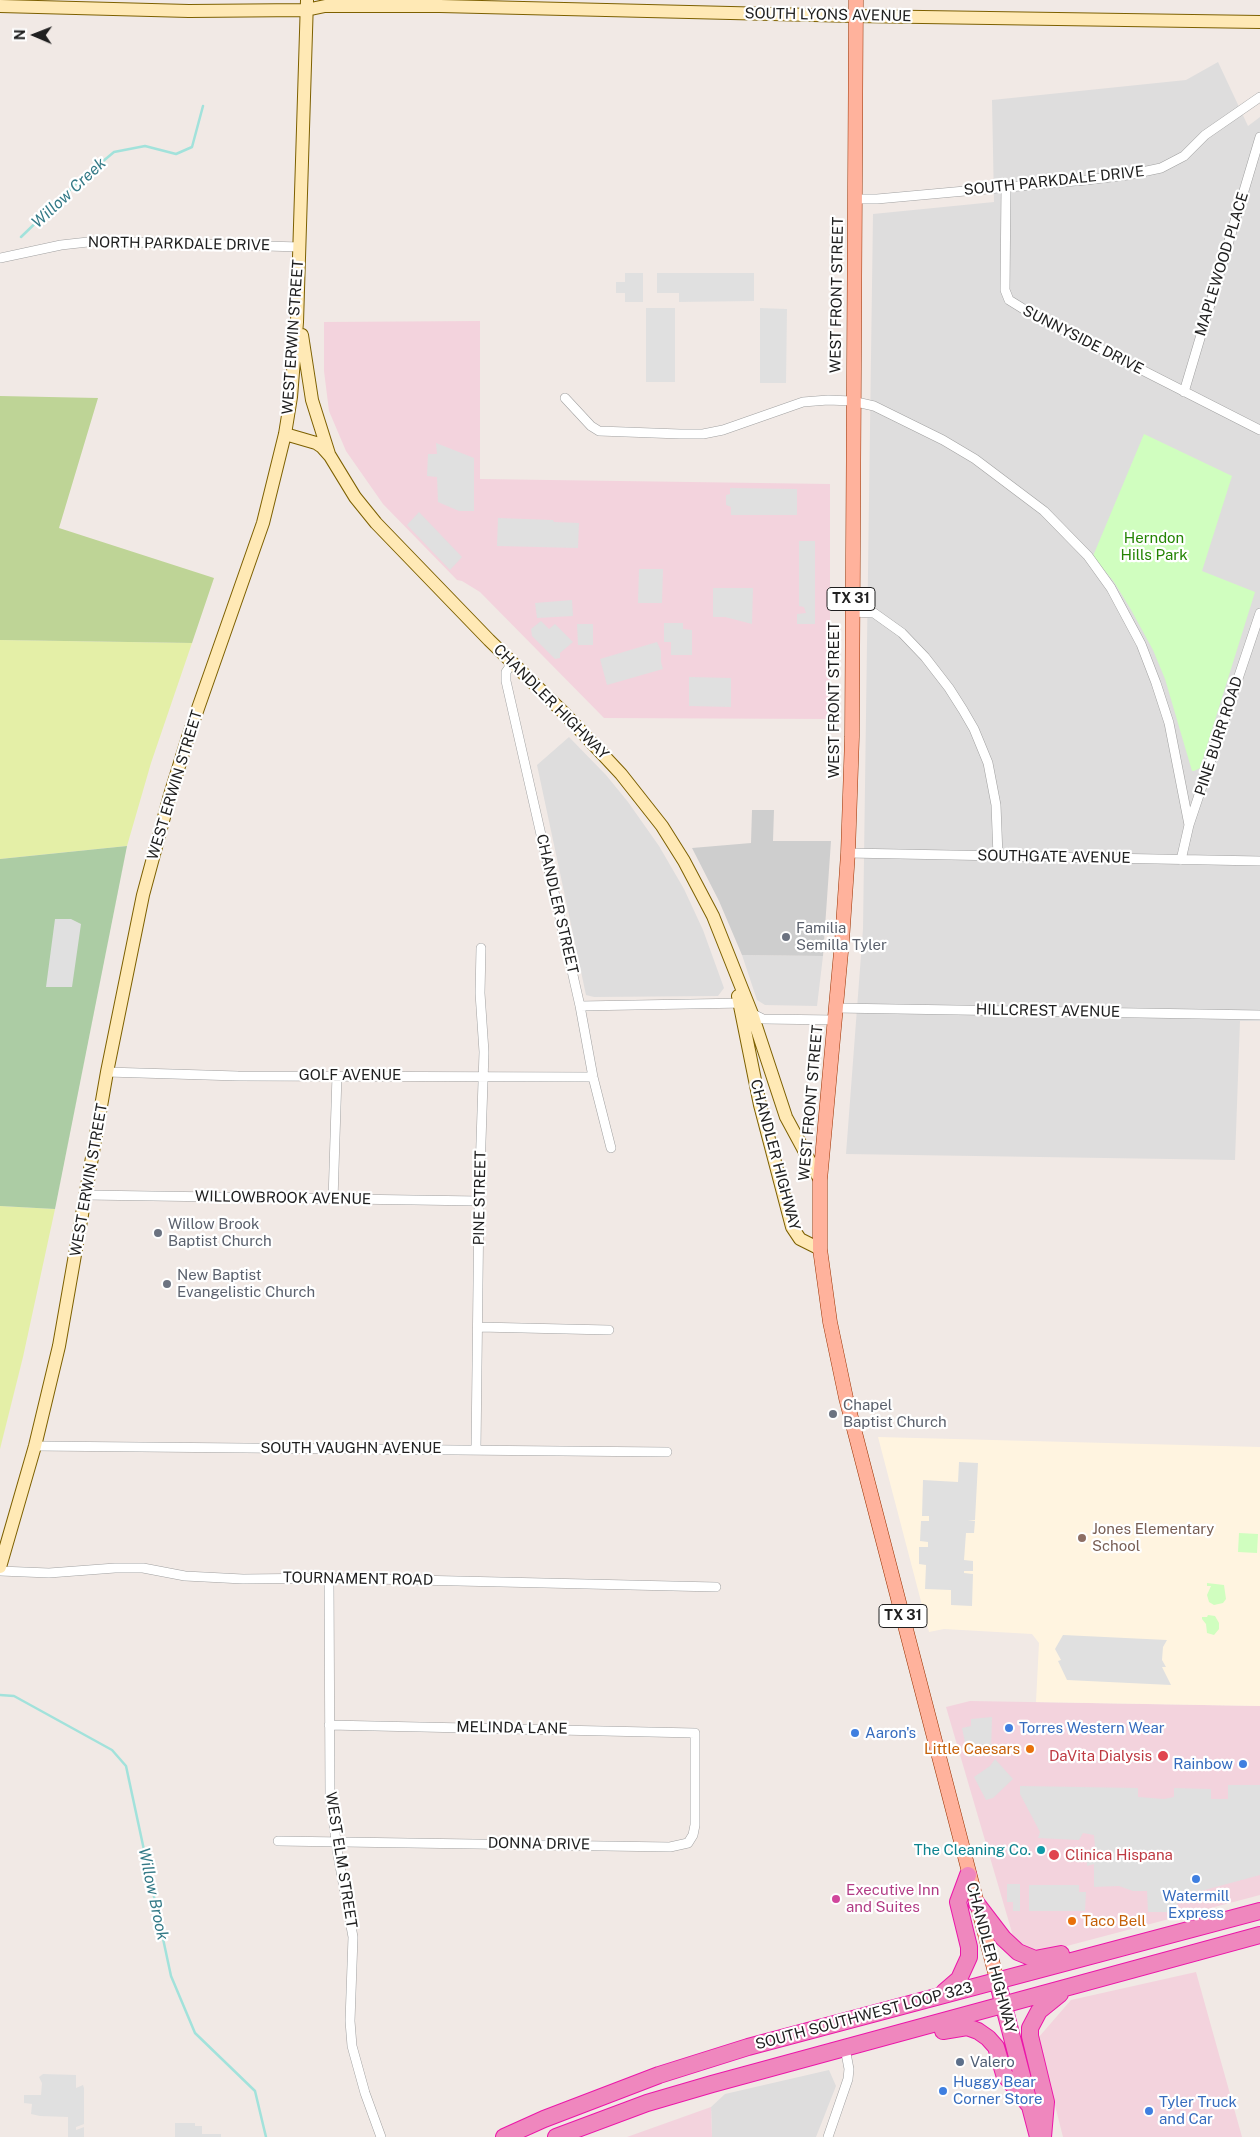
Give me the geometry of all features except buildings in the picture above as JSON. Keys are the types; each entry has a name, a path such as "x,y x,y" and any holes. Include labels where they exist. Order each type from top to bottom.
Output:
{"highway":[{"path":"936,1997 959,1979 970,1957 970,1947 958,1902 968,1875"},
{"path":"977,1904 1008,1943 1018,1952 1031,1958 1045,1958 1094,1945 1117,1948"},
{"name":"SOUTH SOUTHWEST LOOP 323","path":"504,2137 544,2119 701,2061 997,1980 1260,1911"},
{"name":"SOUTH SOUTHWEST LOOP 323","path":"556,2137 647,2103 1260,1935"},
{"name":"CHANDLER HIGHWAY","path":"997,1980 1038,2137"},
{"path":"1043,2137 1046,2102 1030,2036 1030,2028 1041,2008 1070,1988"},
{"path":"848,2047 881,2047 954,2028 973,2029 992,2043 998,2052 1004,2074 1030,2106"}],"main road":[{"name":"WEST FRONT STREET","path":"820,1249 820,1180 848,852 852,737 852,401 856,0"},
{"name":"CHANDLER HIGHWAY","path":"820,1249 830,1322 838,1363 968,1875 997,1980"}],"street":[{"name":"SOUTH LYONS AVENUE","path":"0,6 188,11 306,5 440,3 855,16 1260,22"},
{"name":"WEST ERWIN STREET","path":"0,1567 35,1446 64,1326 107,1072 136,926 170,795 196,711 263,523 285,434 293,379 298,308 306,5"},
{"name":"SOUTH PARKDALE DRIVE","path":"854,199 877,199 1128,175 1161,168 1184,156 1205,136 1260,97"},
{"name":"MAPLEWOOD PLACE","path":"1184,392 1260,137"},
{"name":"SUNNYSIDE DRIVE","path":"1006,187 1005,290 1009,300 1030,313 1260,430"},
{"name":"NORTH PARKDALE DRIVE","path":"0,258 61,245 97,241 300,247"},
{"name":"CHANDLER HIGHWAY","path":"298,308 309,387 315,413 330,456 352,493 376,523 621,774 662,826 704,898 735,974 786,1117 820,1180"},
{"path":"564,398 590,426 600,431 680,434 703,434 723,430 803,402 852,401 874,406 974,459 1044,511 1082,549 1112,588 1141,644 1156,683 1175,748 1189,825"},
{"name":"CHANDLER HIGHWAY","path":"285,434 316,443 330,456"},
{"path":"851,612 874,613 902,634 925,657 963,710 974,729 988,763 996,805 998,856"},
{"name":"PINE BURR ROAD","path":"1181,860 1189,825 1260,613"},
{"name":"CHANDLER STREET","path":"513,662 506,672 506,681 580,1006 593,1077 611,1148"},
{"name":"SOUTHGATE AVENUE","path":"848,852 1181,860 1260,860"},
{"name":"PINE STREET","path":"476,1449 479,1327 479,1201 484,1076 480,948"},
{"name":"HILLCREST AVENUE","path":"580,1006 746,1007 763,1019 835,1014 1260,1015"},
{"name":"CHANDLER HIGHWAY","path":"746,1007 760,1105 792,1226 800,1239 820,1249"},
{"name":"GOLF AVENUE","path":"107,1072 238,1076 593,1077"},
{"path":"333,1200 338,1075"},
{"name":"WILLOWBROOK AVENUE","path":"87,1195 479,1201"},
{"path":"479,1327 609,1330"},
{"name":"SOUTH VAUGHN AVENUE","path":"35,1446 667,1452"},
{"name":"TOURNAMENT ROAD","path":"0,1571 49,1573 143,1568 185,1576 243,1579 329,1578 716,1588"},
{"name":"WEST ELM STREET","path":"329,1578 330,1796 353,1937 350,2021 352,2046 365,2093 381,2137"},
{"name":"MELINDA LANE","path":"329,1726 695,1733"},
{"name":"DONNA DRIVE","path":"278,1841 678,1846 688,1843 695,1825 695,1733"},
{"path":"828,2137 848,2079 848,2047"}],"shaded area":[{"path":"1218,62 1248,126 1260,117 1260,1021 1240,1021 1235,1160 846,1154 863,929 873,214 994,202 992,100 1186,80"},
{"path":"625,273 643,273 643,302 625,302 625,293 616,293 616,282 625,282"},
{"path":"657,273 754,273 754,301 679,302 679,293 657,293"},
{"path":"646,308 675,308 675,382 646,382"},
{"path":"760,308 787,309 786,383 760,383"},
{"path":"480,321 480,479 830,484 830,719 604,718 480,592 457,580 383,504 346,451 329,411 324,371 324,322"},
{"path":"436,443 474,458 474,511 459,511 438,502 437,477 427,476 428,454 437,454"},
{"path":"730,488 797,489 797,515 731,515 731,507 726,505 726,495 730,494"},
{"path":"419,512 462,557 450,570 407,525"},
{"path":"498,518 579,523 578,548 497,546"},
{"path":"799,541 815,541 815,624 797,624 797,614 806,613 804,607 799,606"},
{"path":"639,569 663,569 662,603 638,603"},
{"path":"713,588 753,588 752,624 725,617 713,617"},
{"path":"572,600 573,616 537,618 535,603"},
{"path":"541,621 549,629 555,624 573,642 560,653 560,658 555,659 532,636 531,629"},
{"path":"664,623 683,623 683,629 692,630 692,655 671,655 671,642 664,642"},
{"path":"577,624 593,624 593,645 578,645"},
{"path":"657,642 661,651 663,669 607,685 600,659"},
{"path":"689,677 731,678 731,707 689,706"},
{"path":"569,737 606,775 628,802 659,846 684,889 703,930 724,988 718,996 594,997 586,995 537,765"},
{"path":"752,810 774,810 773,841 831,841 823,956 742,955 719,901 692,848 751,843"},
{"path":"55,919 71,919 81,924 72,987 46,987"},
{"path":"742,955 823,956 817,1006 765,1005 757,1000"},
{"name":"Jones Elementary School","path":"878,1437 1260,1447 1260,1706 1036,1702 1039,1643 1032,1634 944,1629 929,1632"},
{"path":"959,1462 978,1463 975,1520 968,1521 975,1521 974,1533 966,1533 964,1560 973,1561 973,1571 964,1571 964,1573 973,1574 972,1606 951,1605 951,1590 925,1589 926,1565 919,1564 919,1547 928,1547 928,1542 920,1541 921,1521 929,1521 929,1516 922,1516 923,1480 958,1482"},
{"path":"1063,1635 1167,1640 1163,1647 1162,1660 1166,1667 1162,1667 1171,1685 1067,1680 1058,1661 1061,1660 1055,1649"},
{"path":"970,1701 1260,1706 1260,1895 1048,1951 1029,1949 1013,1936 946,1707"},
{"path":"992,1717 991,1755 968,1757 962,1728 971,1726 971,1719"},
{"path":"995,1759 1013,1779 993,1798 986,1800 974,1777 990,1766"},
{"path":"1228,1785 1260,1785 1260,1875 1201,1891 1178,1891 1177,1912 1148,1912 1147,1891 1133,1891 1119,1886 1094,1887 1094,1864 1087,1866 1087,1851 1095,1847 1094,1835 1083,1833 1079,1840 1038,1838 1040,1832 1020,1794 1020,1786 1138,1788 1138,1797 1164,1799 1174,1797 1174,1788 1211,1789 1211,1799 1228,1799"},
{"path":"1007,1884 1020,1884 1020,1911 1013,1911 1013,1902 1007,1902"},
{"path":"1029,1885 1079,1885 1079,1892 1086,1892 1085,1911 1029,1911"},
{"path":"1196,1972 1242,2137 1063,2137 1038,2038 1071,2000"},
{"path":"829,2070 836,2086 816,2137 712,2137 711,2107 725,2094"},
{"path":"43,2074 76,2075 76,2088 83,2085 84,2124 76,2127 76,2130 84,2127 84,2137 68,2137 68,2117 31,2114 32,2104 24,2103 24,2095 41,2095 42,2083 39,2077"},
{"path":"711,2107 712,2137 627,2137"},
{"path":"175,2123 195,2123 195,2126 202,2126 202,2134 221,2134 221,2137 175,2137"}],"green space":[{"path":"0,396 98,398 59,528 214,578 192,643 0,640"},
{"name":"Herndon Hills Park","path":"1144,434 1232,476 1202,571 1255,592 1200,768 1194,771 1192,771 1165,679 1153,650 1114,582 1093,556"},
{"path":"0,640 192,643 151,763 127,846 0,859"},
{"path":"127,846 55,1209 0,1206 0,859"},
{"path":"0,1206 55,1209 23,1357 0,1449"},
{"path":"1239,1533 1258,1534 1257,1553 1238,1552"},
{"path":"1207,1583 1224,1585 1226,1599 1223,1603 1214,1605 1209,1602 1207,1595 1211,1586 1207,1586"},
{"path":"1208,1615 1215,1616 1219,1623 1219,1629 1214,1635 1207,1633 1206,1624 1202,1619 1202,1617 1207,1617"}],"waterway":[{"name":"Willow Creek","path":"21,237 77,183 114,152 145,146 176,154 192,147 203,106"},
{"name":"Willow Brook","path":"0,1695 14,1696 112,1750 126,1766 171,1976 195,2033 255,2091 266,2137"}],"place":[{"name":"Familia Semilla Tyler","path":"786,937"},
{"name":"Willow Brook Baptist Church","path":"158,1233"},
{"name":"New Baptist Evangelistic Church","path":"167,1284"},
{"name":"Chapel Baptist Church","path":"833,1414"},
{"name":"Jones Elementary School","path":"1082,1538"},
{"name":"Torres Western Wear","path":"1009,1728"},
{"name":"Aaron's","path":"855,1733"},
{"name":"Little Caesars","path":"1030,1749"},
{"name":"DaVita Dialysis","path":"1163,1756"},
{"name":"Rainbow","path":"1243,1764"},
{"name":"The Cleaning Co.","path":"1041,1850"},
{"name":"Clinica Hispana","path":"1054,1855"},
{"name":"Watermill Express","path":"1196,1879"},
{"name":"Executive Inn and Suites","path":"836,1899"},
{"name":"Taco Bell","path":"1072,1921"},
{"name":"Valero","path":"960,2062"},
{"name":"Huggy Bear Corner Store","path":"943,2091"},
{"name":"Tyler Truck and Car","path":"1149,2111"}]}
